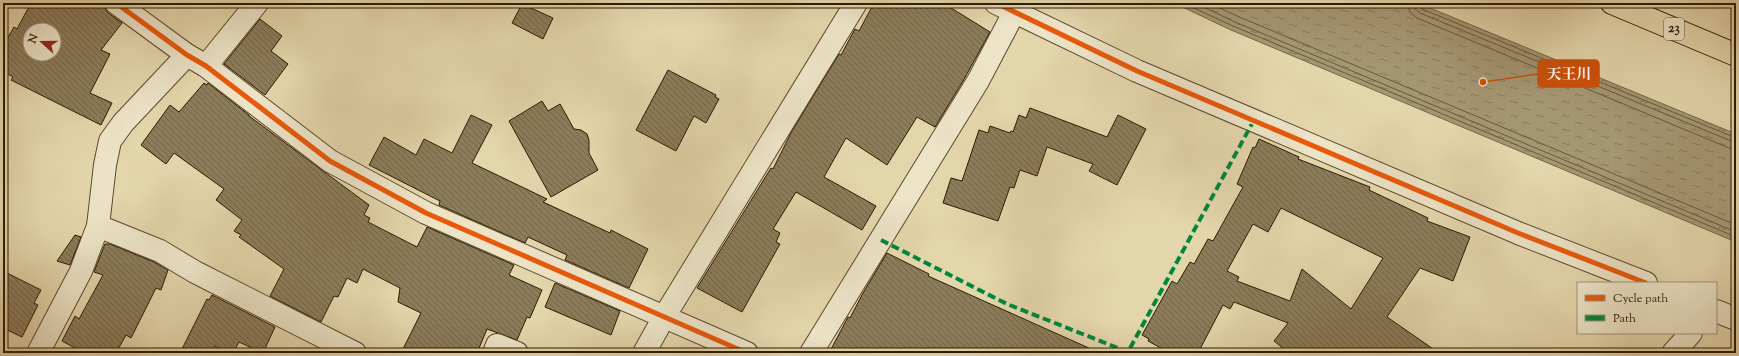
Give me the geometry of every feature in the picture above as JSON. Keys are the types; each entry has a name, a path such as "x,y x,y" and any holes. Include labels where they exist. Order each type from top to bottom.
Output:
{"main road":[{"name":"23","path":"1612,3 1736,55"}],"street":[{"path":"116,3 187,55 206,66 330,161 426,213 747,353"},
{"path":"206,66 257,3"},
{"path":"644,353 664,317 856,3"},
{"path":"811,353 978,81 1010,6 1137,71 1518,233 1643,282"},
{"path":"38,353 81,272 98,226 105,165 110,141 123,123 187,55"},
{"path":"98,226 160,250 195,272 355,353"},
{"path":"1717,310 1736,319"},
{"path":"1673,353 1691,334"},
{"path":"494,353 497,345 517,353"}],"water":[{"path":"1174,3 1418,3 1736,134 1736,242 1231,30"}],"building":[{"path":"31,3 104,3 108,13 122,23 101,50 110,54 90,93 112,103 101,125 11,80 13,77 3,71 3,46 14,27 17,29"},
{"path":"874,3 943,3 990,32 935,127 917,117 887,165 846,138 824,177 876,206 862,230 796,192 773,229 780,233 776,242 780,244 742,312 697,288 771,168 773,169 792,131 839,54 841,55 855,29 859,31"},
{"path":"522,4 553,18 543,39 512,23"},
{"path":"260,19 282,36 271,51 288,64 265,95 224,64"},
{"path":"668,70 716,95 715,97 719,99 706,123 694,116 676,151 636,130"},
{"path":"204,83 207,85 208,83 249,116 369,205 364,215 370,218 368,222 417,247 427,227 514,265 509,275 542,290 530,318 527,317 517,340 487,329 477,353 401,353 421,313 398,302 400,288 363,269 357,283 347,278 338,297 334,296 321,322 270,296 284,269 239,237 241,235 234,231 242,220 216,200 224,189 174,153 166,164 141,145 170,105 179,112"},
{"path":"542,101 548,111 560,104 574,129 581,130 587,134 589,140 589,153 598,170 551,197 509,121"},
{"path":"1030,108 1107,137 1118,115 1146,129 1117,185 1089,171 1093,164 1047,147 1037,176 1020,170 1014,188 1010,187 998,221 943,203 951,178 962,181 979,130 988,133 990,126 1010,133 1011,131 1013,132 1019,115 1026,118"},
{"path":"471,115 492,125 472,163 547,199 543,202 610,233 611,230 648,249 629,288 565,260 567,255 528,237 525,243 439,205 440,201 369,165 384,137 416,155 424,139 452,153"},
{"path":"1259,139 1299,157 1298,159 1370,187 1369,190 1428,218 1427,221 1470,237 1453,281 1420,268 1387,317 1439,353 1289,353 1274,341 1288,323 1234,302 1230,309 1223,305 1198,353 1170,353 1148,341 1149,339 1142,335 1172,281 1177,284 1190,262 1194,264 1208,239 1213,241 1243,187 1237,184 1253,147 1255,148","holes":["1281,208 1383,258 1351,309 1302,269 1290,301 1237,281 1239,277 1227,271 1253,224 1268,232"]},
{"path":"75,235 81,237 70,265 57,261"},
{"path":"105,244 110,244 154,262 168,270 161,290 156,288 131,338 126,335 116,353 84,353 62,341 75,316 79,319 103,275 94,272"},
{"path":"887,253 929,274 928,276 1100,353 829,353 848,317 850,318"},
{"path":"3,271 41,290 34,303 38,305 22,337 3,328"},
{"path":"555,283 620,311 611,335 545,307"},
{"path":"212,295 275,327 263,353 239,342 233,353 228,353 215,346 211,353 180,353 207,299 209,300"}],"marked path":[{"path":"881,240 1007,304 1128,352 1254,120"}],"cycle path":[{"path":"116,3 187,55 206,66 330,161 426,213 747,353"},
{"path":"996,3 1137,71 1518,233 1643,282"}],"place":[{"name":"天王川","path":"1483,82"}]}
